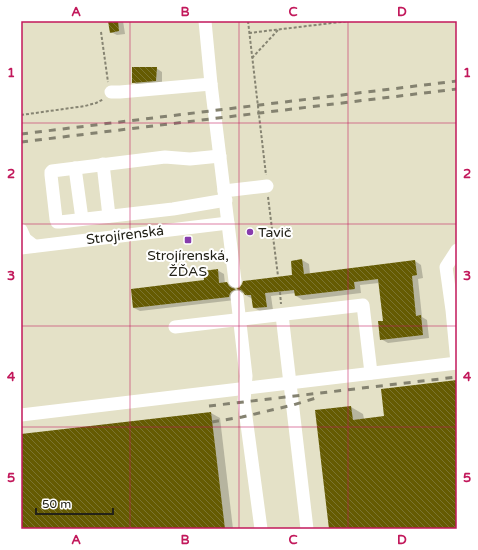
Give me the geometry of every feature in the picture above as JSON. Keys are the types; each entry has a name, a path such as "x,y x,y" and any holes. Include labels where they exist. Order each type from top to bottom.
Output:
{"street":[{"path":"205,21 211,84 235,281"},
{"path":"111,92 211,84"},
{"path":"220,156 190,159 165,157 55,170 51,172 57,222 173,209 267,186"},
{"path":"103,164 109,216"},
{"path":"75,168 82,220"},
{"name":"Strojírenská","path":"27,247 228,223"},
{"path":"21,230 27,247"},
{"path":"21,415 457,363 454,310 446,267 457,250"},
{"path":"237,297 246,376 244,402 261,529"},
{"path":"175,328 363,306 371,373"},
{"path":"282,315 307,529"}],"path":[{"path":"248,21 278,276"},
{"path":"250,33 349,21"},
{"path":"252,58 279,30"},
{"path":"21,115 96,103 104,99 111,92 108,82 101,32"}],"building":[{"path":"108,21 118,21 119,31 110,33"},
{"path":"132,67 157,67 156,81 132,83"},
{"path":"302,259 304,274 415,260 417,275 412,276 416,316 421,315 423,335 380,340 378,321 383,321 378,279 354,282 355,289 295,296 294,290 265,293 267,307 253,308 251,295 245,295 241,290 236,289 240,287 243,281 292,275 291,261"},
{"path":"218,269 219,283 227,282 229,286 236,289 230,293 229,297 133,308 131,289 204,280 203,271"},
{"path":"457,380 457,529 329,529 315,410 351,406 353,420 384,416 381,389"},
{"path":"211,412 225,529 21,529 21,434"}],"railway":[{"path":"21,134 457,81"},
{"path":"21,142 457,89"},
{"path":"209,406 457,377"},
{"path":"212,422 242,417 316,398"}],"place":[{"name":"Tavič","path":"250,232"},
{"name":"Strojírenská, ŽĎAS","path":"188,240"}]}
